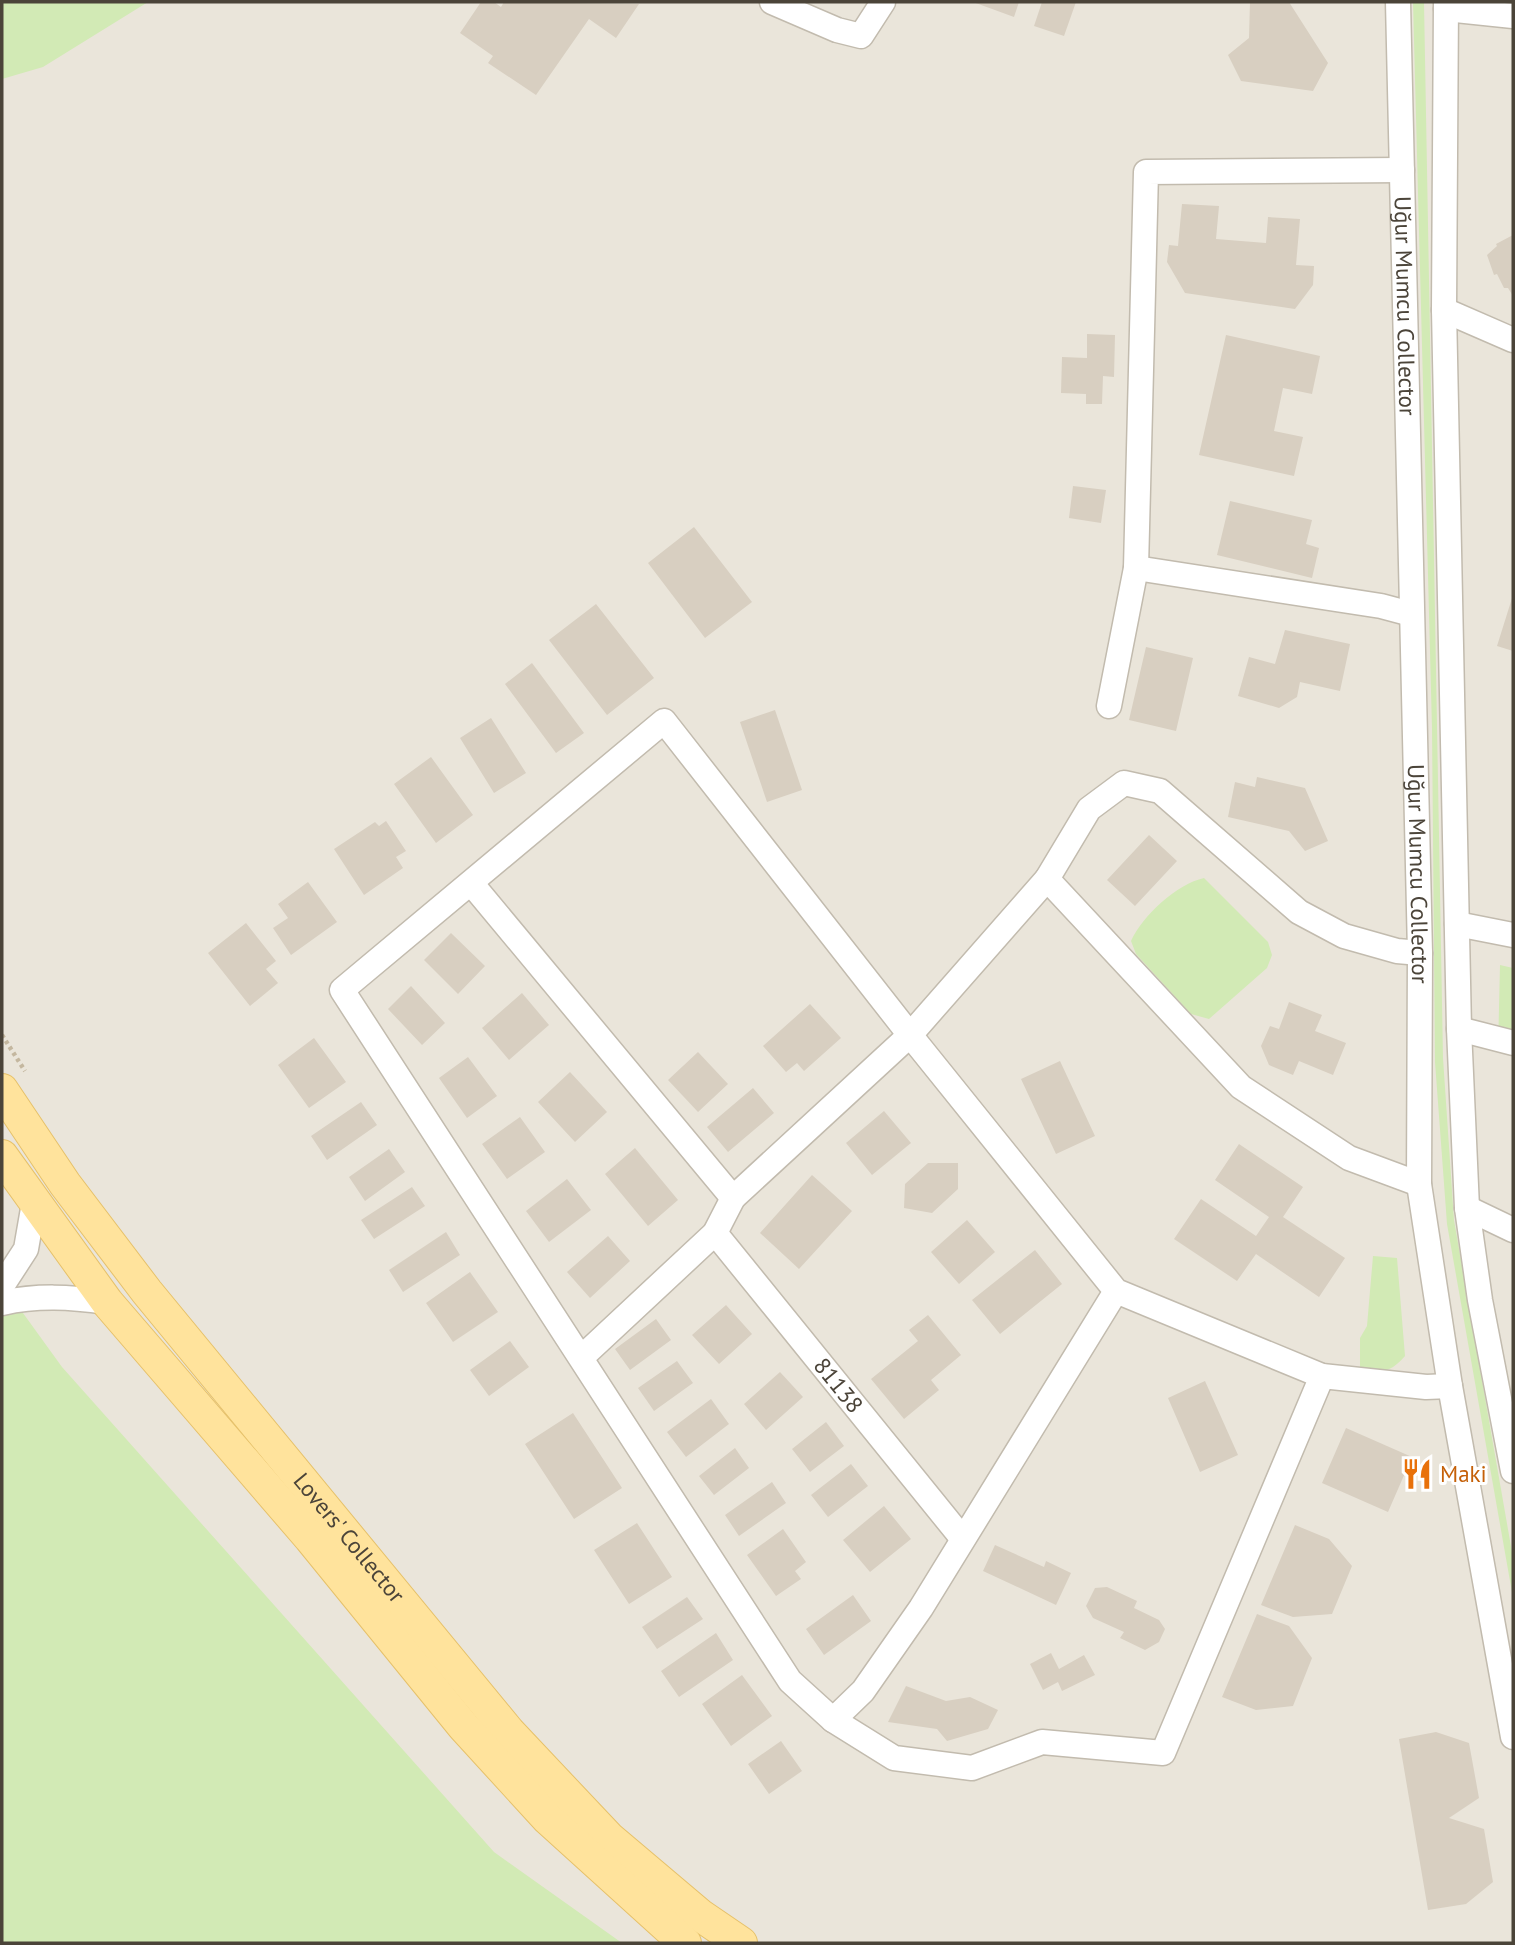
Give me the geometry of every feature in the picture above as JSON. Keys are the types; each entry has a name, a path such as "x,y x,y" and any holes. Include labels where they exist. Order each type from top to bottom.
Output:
{"main road":[{"name":"Lovers' Collector","path":"2,1090 65,1184 147,1292 509,1732 609,1838 700,1915 741,1943"},
{"name":"Lovers' Collector","path":"2,1156 107,1302 310,1538 463,1726 548,1819 684,1943"}],"street":[{"path":"772,2 837,30 861,36 883,2"},
{"name":"Uğur Mumcu Collector","path":"1398,2 1420,953 1419,1184 1450,1386 1513,1737"},
{"path":"1446,5 1513,16"},
{"name":"Uğur Mumcu Collector","path":"1446,5 1444,310 1459,1029 1467,1208 1480,1300 1513,1471"},
{"path":"1110,706 1136,568 1146,172 1402,170"},
{"path":"1444,310 1513,340"},
{"path":"1136,568 1381,606 1411,614"},
{"path":"1322,1376 1163,1753 1042,1742 972,1768 894,1758 834,1720 790,1681 342,990 664,721 909,1035 1116,1291 1322,1376 1450,1386"},
{"path":"582,1357 715,1233 733,1198 909,1035 1047,879 1089,809 1124,783 1160,790 1299,912 1344,936 1397,951 1420,953"},
{"path":"1047,879 1241,1087 1349,1158 1419,1184"},
{"path":"471,883 733,1198"},
{"path":"1457,924 1513,935"},
{"path":"1459,1029 1513,1043"},
{"path":"2,1286 26,1249 34,1203"},
{"path":"1467,1208 1513,1230"},
{"name":"81138","path":"715,1233 962,1538"},
{"path":"834,1720 863,1690 921,1608 1116,1291"},
{"path":"2,1303 28,1297 65,1296 107,1302"}],"shaded area":[{"path":"2,2 1513,2 1513,1943 2,1943"}],"green space":[{"path":"2,2 148,2 43,67 2,79"},
{"path":"1413,2 1424,2 1443,1058 1454,1220 1513,1558 1513,1598 1447,1224 1435,1062 1432,728"},
{"path":"1204,878 1268,942 1272,955 1267,968 1209,1019 1191,1014 1136,954 1131,941 1136,931 1162,902 1183,887"},
{"path":"1500,965 1513,968 1513,1054 1498,1051"},
{"path":"1373,1256 1397,1258 1405,1356 1395,1366 1374,1373 1360,1372 1360,1338 1367,1326"},
{"path":"2,1284 62,1367 494,1852 622,1943 2,1943"}],"building":[{"path":"481,2 494,2 501,7 504,2 639,4 616,38 589,19 536,95 488,63 493,56 460,33"},
{"path":"973,2 1019,2 1014,17"},
{"path":"1042,2 1076,2 1064,36 1034,26"},
{"path":"1250,2 1289,2 1328,63 1313,91 1241,81 1228,55 1249,38"},
{"path":"1182,204 1219,206 1216,239 1266,243 1268,217 1300,219 1296,265 1314,266 1313,285 1295,309 1185,293 1167,262 1169,245 1178,246"},
{"path":"1513,235 1513,296 1508,288 1504,288 1497,274 1494,275 1487,255 1496,244"},
{"path":"1087,334 1115,335 1114,377 1103,376 1102,404 1086,404 1086,394 1061,393 1062,357 1087,358"},
{"path":"1226,335 1320,356 1312,394 1283,388 1274,431 1303,437 1294,476 1199,455"},
{"path":"1073,486 1106,490 1101,523 1069,518"},
{"path":"1230,501 1312,520 1306,544 1319,548 1312,578 1217,555"},
{"path":"694,527 752,602 705,638 648,563"},
{"path":"1513,595 1513,651 1497,646"},
{"path":"596,604 654,678 607,715 549,640"},
{"path":"1285,630 1350,644 1340,691 1300,682 1297,697 1279,708 1238,696 1249,657 1275,664"},
{"path":"1146,647 1193,658 1176,731 1129,720"},
{"path":"532,663 584,733 556,753 505,684"},
{"path":"775,710 802,790 767,802 740,722"},
{"path":"491,718 526,773 494,793 460,738"},
{"path":"431,757 473,815 436,843 394,784"},
{"path":"1257,777 1305,788 1328,841 1305,851 1289,831 1228,817 1235,782 1255,787"},
{"path":"386,821 406,851 396,857 403,868 364,895 334,849 375,822 379,826"},
{"path":"1149,835 1177,861 1135,906 1107,880"},
{"path":"308,882 337,922 291,955 273,928 288,918 278,904"},
{"path":"246,923 276,961 266,969 278,983 250,1006 208,953"},
{"path":"451,933 485,966 458,994 424,960"},
{"path":"411,986 445,1023 422,1045 388,1009"},
{"path":"522,993 549,1025 509,1060 482,1028"},
{"path":"1289,1002 1322,1015 1315,1031 1346,1043 1333,1075 1299,1061 1293,1075 1269,1065 1261,1046 1270,1026 1279,1029"},
{"path":"810,1004 841,1038 804,1071 797,1063 786,1072 763,1046"},
{"path":"314,1038 346,1082 309,1108 278,1065"},
{"path":"698,1052 728,1084 698,1112 668,1080"},
{"path":"468,1057 497,1096 467,1118 439,1078"},
{"path":"1060,1061 1095,1136 1056,1154 1021,1079"},
{"path":"570,1072 607,1112 575,1142 538,1102"},
{"path":"753,1088 774,1113 728,1152 707,1127"},
{"path":"361,1102 377,1125 327,1160 311,1136"},
{"path":"884,1111 911,1143 872,1175 846,1143"},
{"path":"520,1117 545,1152 507,1179 482,1144"},
{"path":"1239,1144 1303,1187 1283,1217 1345,1258 1319,1297 1256,1254 1237,1281 1174,1239 1201,1199 1256,1236 1269,1217 1215,1180"},
{"path":"635,1148 678,1200 648,1226 605,1174"},
{"path":"389,1149 405,1172 365,1201 349,1177"},
{"path":"928,1163 958,1163 958,1189 932,1213 904,1208 905,1184"},
{"path":"812,1175 852,1211 799,1269 760,1233"},
{"path":"567,1179 591,1210 549,1242 526,1211"},
{"path":"412,1187 425,1206 374,1239 361,1220"},
{"path":"967,1220 995,1252 959,1284 931,1252"},
{"path":"446,1232 460,1255 403,1292 389,1270"},
{"path":"608,1236 630,1261 590,1298 567,1272"},
{"path":"1035,1250 1062,1284 1000,1334 972,1300"},
{"path":"470,1272 498,1312 453,1342 426,1303"},
{"path":"726,1305 752,1334 719,1364 692,1335"},
{"path":"928,1315 961,1355 931,1380 939,1390 904,1419 871,1379 918,1341 909,1330"},
{"path":"656,1319 671,1340 630,1370 615,1349"},
{"path":"510,1341 529,1367 489,1396 470,1370"},
{"path":"677,1361 693,1383 654,1411 638,1388"},
{"path":"780,1372 803,1397 766,1430 744,1404"},
{"path":"1205,1381 1238,1455 1200,1472 1168,1398"},
{"path":"711,1399 729,1424 686,1457 667,1432"},
{"path":"573,1413 622,1488 574,1519 525,1444"},
{"path":"826,1422 844,1446 810,1472 792,1449"},
{"path":"1346,1428 1412,1457 1388,1512 1322,1483"},
{"path":"735,1448 749,1468 714,1495 699,1476"},
{"path":"851,1464 868,1486 828,1517 811,1495"},
{"path":"772,1482 786,1503 739,1536 725,1515"},
{"path":"884,1506 911,1539 870,1572 843,1540"},
{"path":"637,1523 672,1577 629,1604 594,1550"},
{"path":"1295,1525 1329,1539 1352,1566 1332,1614 1293,1617 1261,1605"},
{"path":"783,1529 806,1562 795,1571 801,1579 776,1596 747,1555"},
{"path":"995,1545 1044,1567 1046,1561 1071,1573 1056,1605 983,1571"},
{"path":"1107,1587 1137,1601 1134,1608 1159,1620 1165,1629 1159,1642 1145,1650 1120,1638 1124,1632 1093,1618 1086,1606 1095,1588"},
{"path":"853,1595 871,1621 824,1655 806,1629"},
{"path":"687,1597 703,1619 657,1649 642,1627"},
{"path":"1257,1614 1289,1626 1312,1658 1293,1706 1256,1710 1222,1697"},
{"path":"716,1633 733,1660 679,1697 661,1671"},
{"path":"1051,1653 1059,1669 1084,1655 1095,1675 1062,1691 1058,1682 1043,1690 1030,1664"},
{"path":"742,1675 772,1716 731,1746 702,1704"},
{"path":"906,1686 946,1701 970,1697 998,1710 988,1729 947,1741 937,1729 888,1722"},
{"path":"1436,1732 1469,1743 1479,1798 1449,1818 1484,1829 1493,1882 1466,1904 1428,1910 1399,1739"},
{"path":"781,1741 802,1771 769,1794 748,1764"}],"place":[{"name":"Maki","path":"1417,1474"}]}
